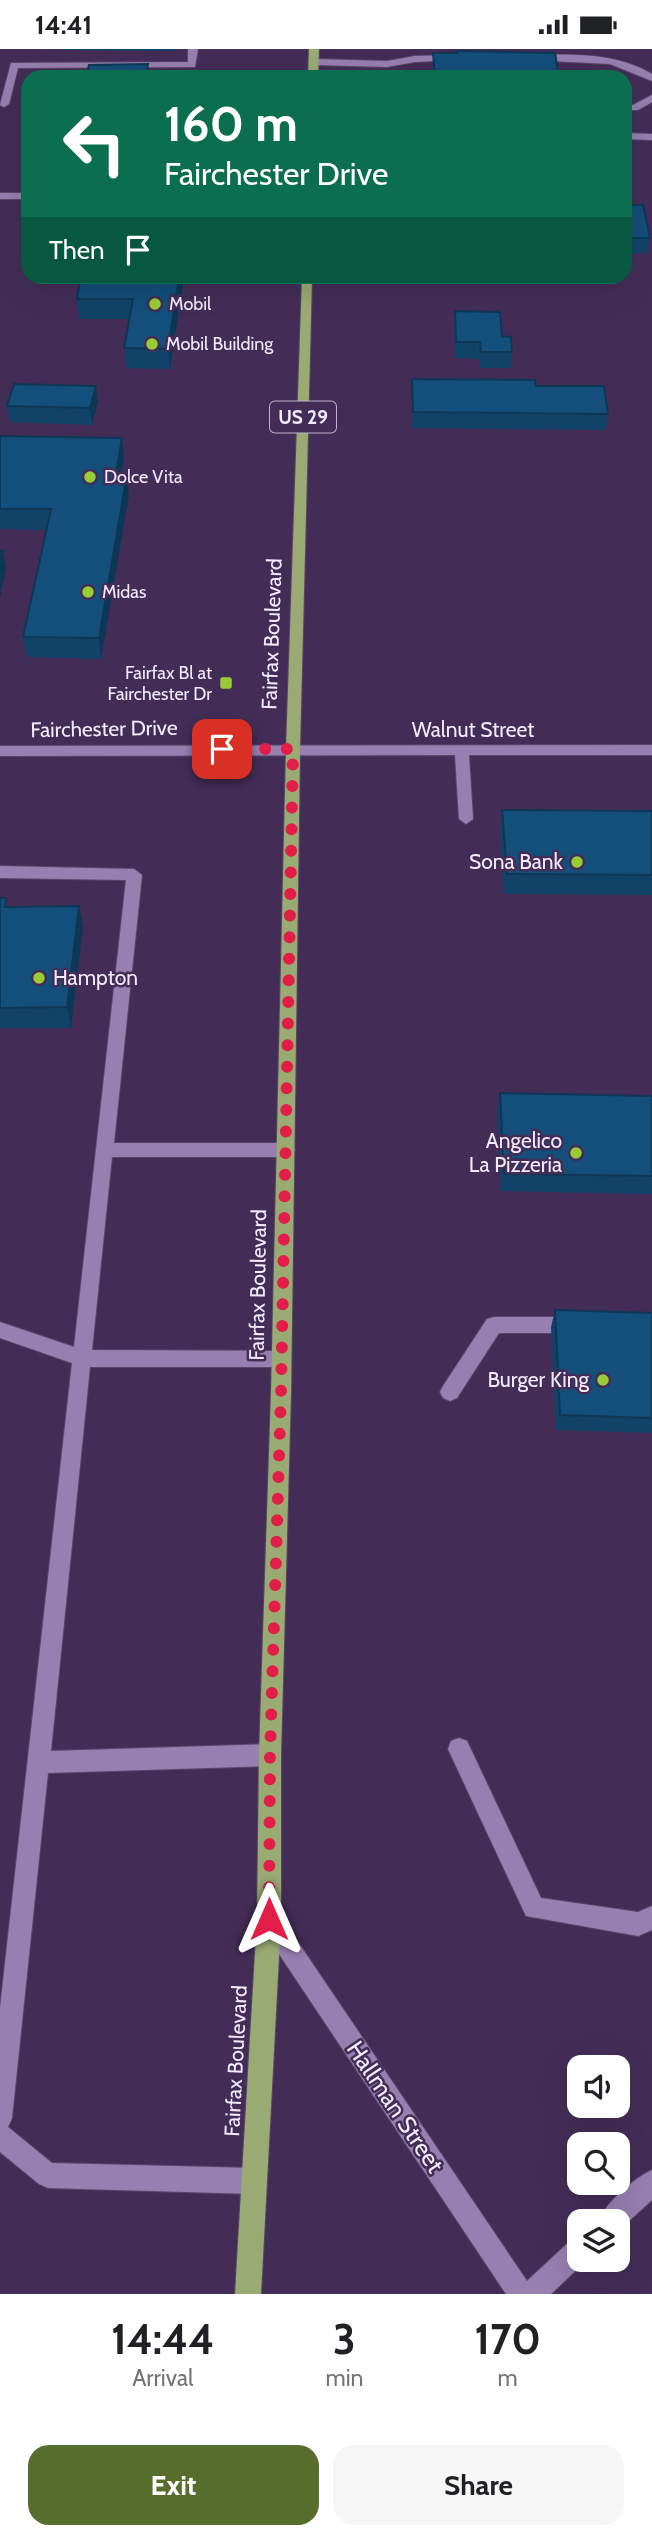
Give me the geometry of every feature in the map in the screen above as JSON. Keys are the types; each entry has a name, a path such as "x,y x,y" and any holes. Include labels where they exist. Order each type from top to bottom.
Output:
{"main road":[{"path":"313,70 314,49"},
{"name":"Fairfax Boulevard","path":"248,2294 269,1919 270,1755 286,1150 293,749 307,284"}],"street":[{"path":"2,107 14,65 192,65 193,49"},
{"path":"314,62 406,65 467,58"},
{"path":"520,58 595,60 632,68 652,78"},
{"path":"632,107 650,103"},
{"path":"632,136 652,137"},
{"path":"0,196 21,196"},
{"name":"Fairchester Drive","path":"0,751 293,749"},
{"name":"Walnut Street","path":"293,749 463,752 652,750"},
{"path":"463,752 466,819"},
{"path":"0,872 134,875 0,2118"},
{"path":"105,1150 286,1150"},
{"path":"450,1392 494,1325 599,1325"},
{"path":"0,1330 82,1358 281,1359"},
{"path":"459,1749 534,1908 638,1924 652,1918"},
{"path":"38,1762 270,1755"},
{"name":"Hallman Street","path":"269,1919 521,2294"},
{"path":"0,2136 48,2175 254,2181"},
{"path":"624,2209 652,2183"},
{"path":"532,2294 567,2261"}],"building":[{"path":"456,51 555,53 558,70 434,70 433,53 457,53"},
{"path":"148,64 147,70 88,70 89,65"},
{"path":"632,205 643,205 650,238 632,238"},
{"path":"80,284 178,284 168,349 124,348 133,299 77,299"},
{"path":"455,311 500,312 502,336 511,337 512,352 481,352 480,342 456,342"},
{"path":"412,379 535,380 536,386 604,386 608,414 413,412"},
{"path":"14,384 96,386 90,408 7,406"},
{"path":"0,436 122,438 116,474 127,474 99,638 23,637 51,509 0,509"},
{"name":"Sona Bank","path":"502,810 652,811 652,875 507,874"},
{"name":"Hampton","path":"0,898 6,898 5,907 79,906 67,1007 0,1008"},
{"name":"Angelico La Pizzeria","path":"500,1093 652,1096 652,1176 504,1174"},
{"name":"Burger King","path":"555,1310 652,1313 652,1418 560,1415"}],"place":[{"name":"Mobil","path":"155,304"},
{"name":"Mobil Building","path":"152,344"},
{"name":"Dolce Vita","path":"90,477"},
{"name":"Midas","path":"88,592"},
{"name":"Fairfax Bl at Fairchester Dr","path":"226,683"},
{"name":"Sona Bank","path":"577,862"},
{"name":"Hampton","path":"39,978"},
{"name":"Angelico La Pizzeria","path":"576,1153"},
{"name":"Burger King","path":"603,1380"}],"route":[{"path":"222,749 293,749 281,1393 270,1755 269,1919"}]}
